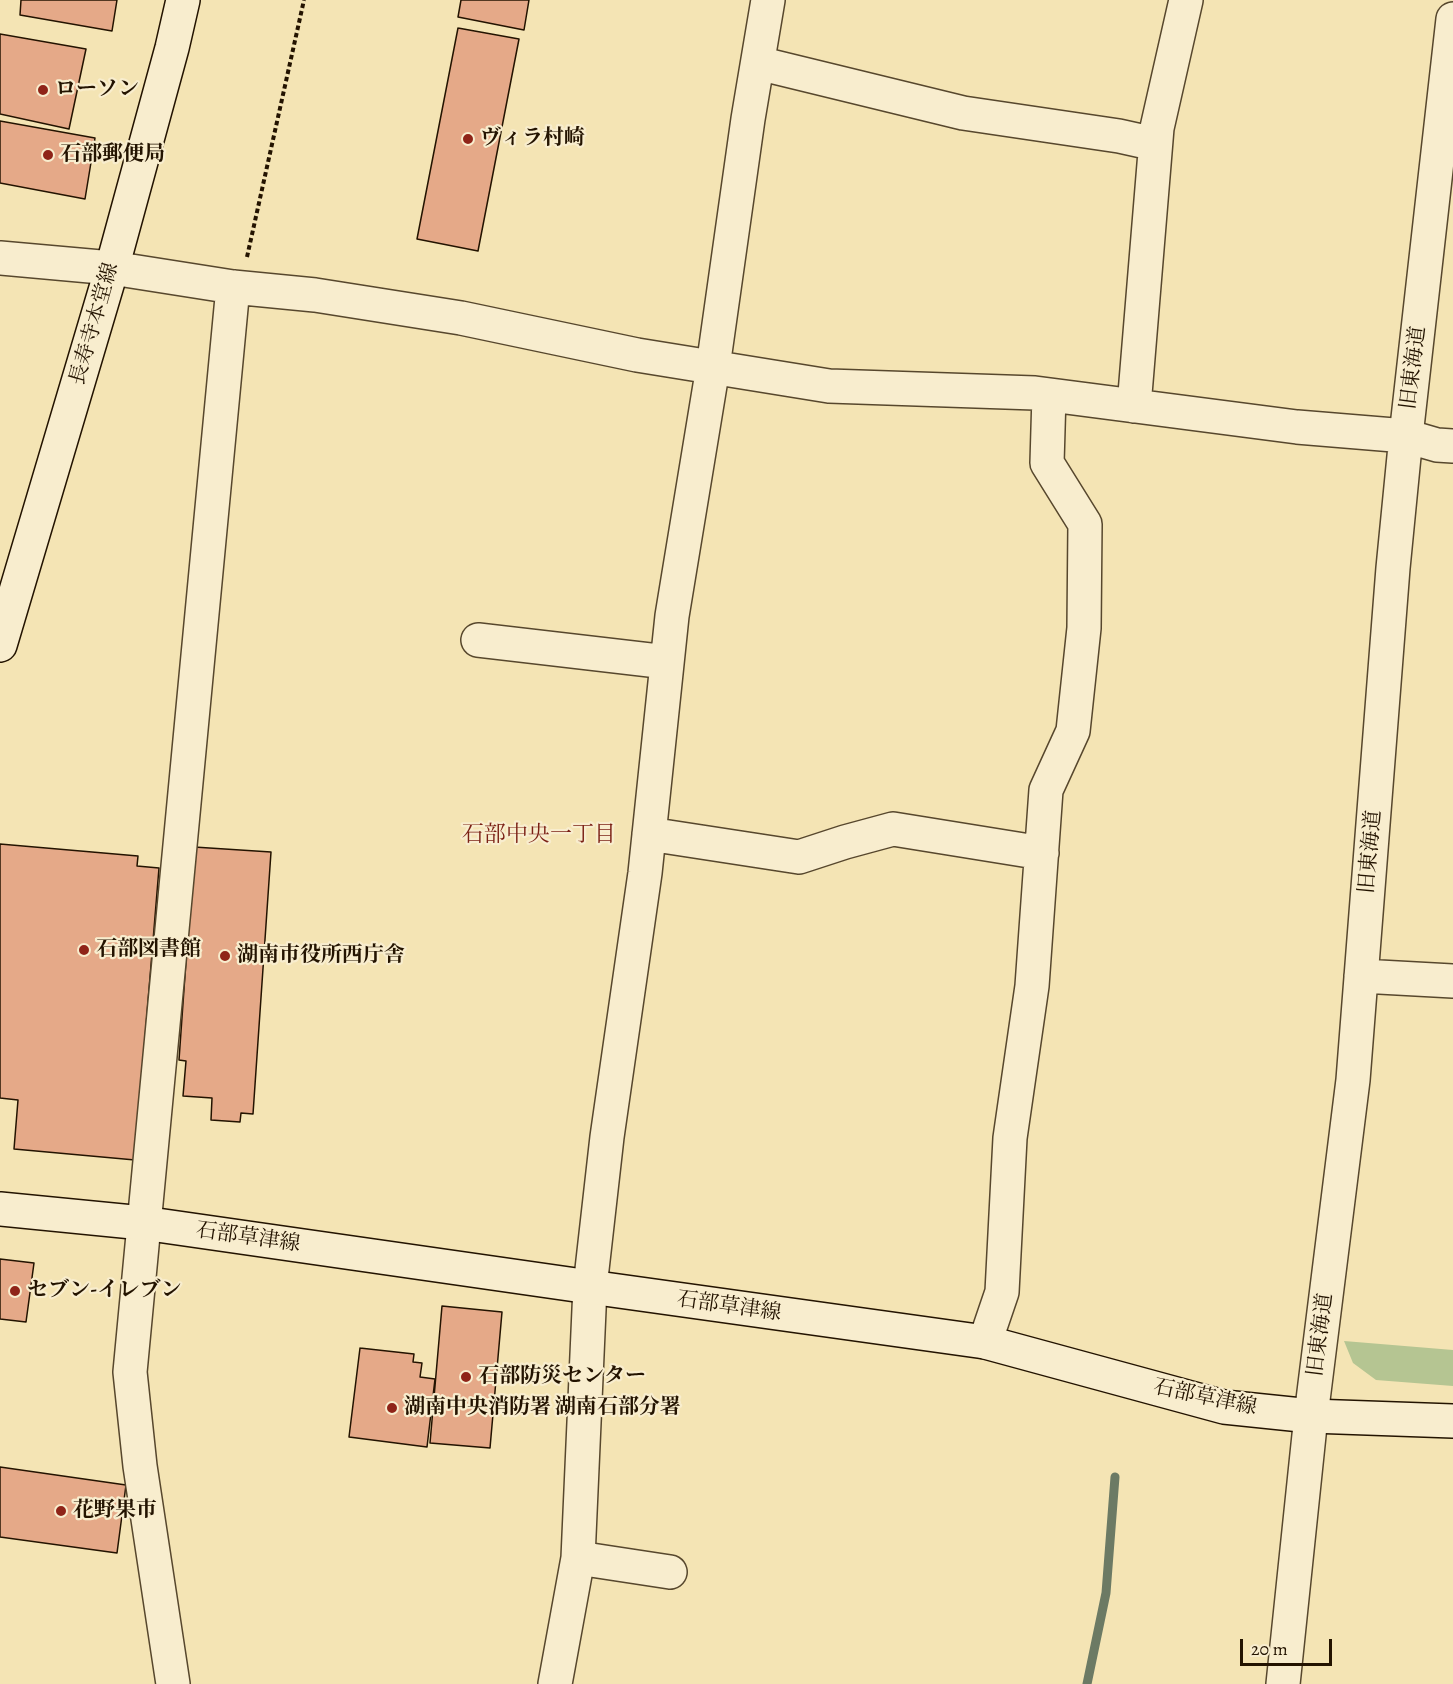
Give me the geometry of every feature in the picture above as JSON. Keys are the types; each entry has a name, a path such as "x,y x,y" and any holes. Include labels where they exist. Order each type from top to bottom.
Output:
{"street":[{"name":"長寿寺本堂線","path":"0,645 112,268 183,0"},
{"path":"555,1684 578,1557 590,1287 607,1137 649,834 672,616 713,367 768,0"},
{"path":"1134,406 1156,128 1186,0"},
{"name":"旧東海道","path":"1283,1684 1311,1416 1353,1080 1406,436 1445,170 1453,19"},
{"path":"758,63 963,113 1119,136 1155,144"},
{"path":"0,258 112,268 233,287 315,295 460,318 638,355 829,386 1049,395 1297,428 1406,436 1453,446"},
{"path":"173,1684 140,1466 130,1372 233,287"},
{"path":"985,1342 1002,1292 1010,1138 1032,986 1046,790 1073,731 1084,628 1085,524 1047,463 1049,395"},
{"path":"478,639 667,662"},
{"path":"649,834 799,857 893,829 1042,853"},
{"path":"1361,976 1453,981"},
{"name":"石部草津線","path":"0,1209 143,1223 985,1342 1224,1407 1311,1416 1453,1421"},
{"path":"578,1557 670,1572"}],"path":[{"path":"233,287 244,271 304,0"}],"green space":[{"path":"1344,1341 1453,1350 1453,1386 1376,1380 1353,1363"}],"building":[{"path":"21,0 117,0 112,31 20,15"},
{"path":"461,0 529,0 524,30 458,17"},
{"name":"ヴィラ村崎","path":"458,28 519,39 478,251 417,239"},
{"path":"0,34 86,49 69,129 0,114"},
{"path":"0,121 95,138 85,199 0,183"},
{"path":"0,844 138,856 137,866 159,868 135,1160 14,1149 18,1100 0,1098"},
{"name":"湖南市役所西庁舎","path":"194,847 271,852 253,1114 241,1113 240,1122 211,1120 212,1098 183,1096 186,1061 179,1060"},
{"name":"セブン-イレブン","path":"0,1259 34,1263 26,1322 0,1319"},
{"name":"石部防災センター","path":"442,1306 502,1312 490,1448 430,1443"},
{"name":"湖南中央消防署 湖南石部分署","path":"360,1348 414,1354 413,1362 422,1363 420,1377 435,1379 427,1447 349,1437"},
{"name":"花野果市","path":"0,1467 126,1485 117,1553 0,1537"}],"waterway":[{"path":"1087,1684 1106,1593 1115,1477"}],"place":[{"name":"ローソン","path":"43,90"},
{"name":"ヴィラ村崎","path":"468,139"},
{"name":"石部郵便局","path":"48,155"},
{"name":"石部図書館","path":"84,950"},
{"name":"湖南市役所西庁舎","path":"225,956"},
{"name":"セブン-イレブン","path":"15,1291"},
{"name":"石部防災センター","path":"466,1377"},
{"name":"湖南中央消防署 湖南石部分署","path":"392,1408"},
{"name":"花野果市","path":"61,1511"}],"district":[{"name":"石部中央一丁目","path":"539,836"}]}
